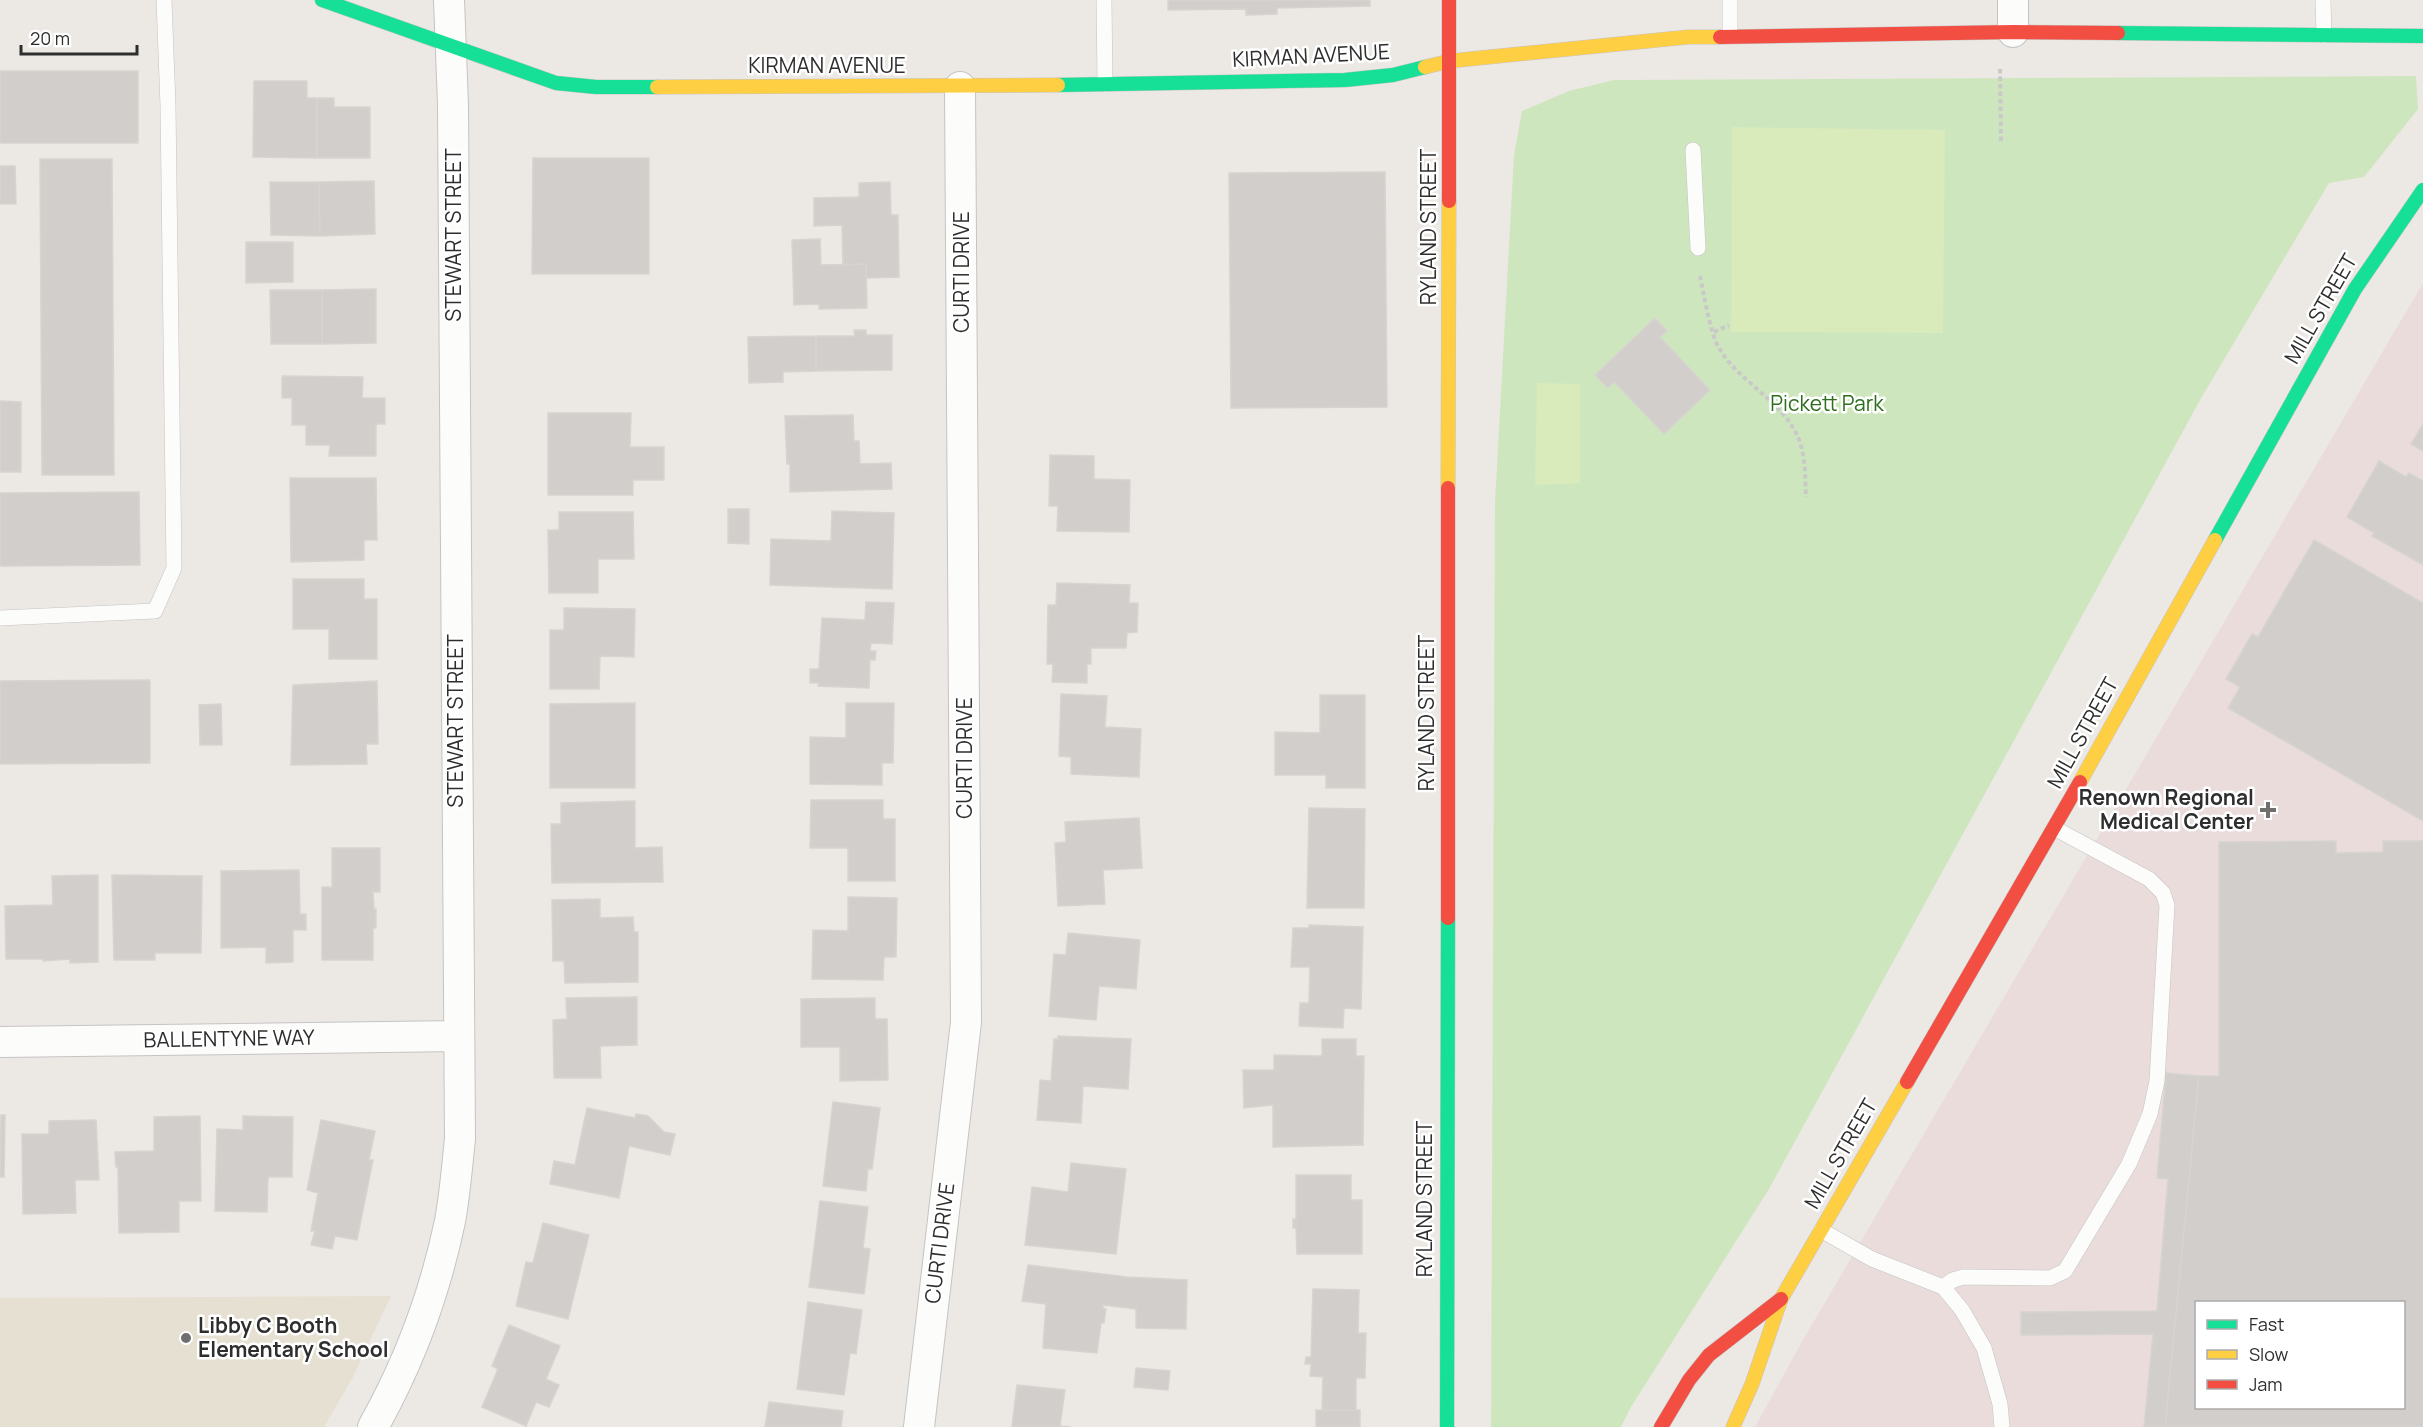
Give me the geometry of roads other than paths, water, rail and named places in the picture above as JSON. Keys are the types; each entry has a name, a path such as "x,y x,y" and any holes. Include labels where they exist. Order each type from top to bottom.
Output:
{"main road":[{"name":"KIRMAN AVENUE","path":"322,0 556,83 596,87 960,87 1345,80 1393,75 1450,61 1578,46 1730,36 2013,32 2423,36"},
{"name":"RYLAND STREET","path":"1447,1427 1449,0"},
{"name":"MILL STREET","path":"1733,1427 1752,1384 1781,1299 2054,828 2355,289 2423,190"},
{"name":"MILL STREET","path":"1661,1427 1689,1380 1709,1355 1781,1299"}],"street":[{"name":"STEWART STREET","path":"373,1427 402,1372 426,1307 450,1220 460,1139 453,105 449,0"},
{"path":"2013,0 2013,32"},
{"name":"CURTI DRIVE","path":"919,1427 966,1022 960,87"},
{"name":"BALLENTYNE WAY","path":"0,1042 458,1036"}],"lane":[{"path":"0,618 155,610 174,568 168,106 164,0"},
{"path":"1104,0 1105,84"},
{"path":"1730,0 1730,36"},
{"path":"2323,0 2324,35"},
{"path":"1692,150 1698,248"},
{"path":"1943,1287 1953,1280 1973,1277 2050,1278 2065,1271 2129,1164 2150,1114 2157,1081 2167,905 2163,893 2149,879 2054,828"},
{"path":"1821,1230 1872,1259 1943,1287 1962,1310 1984,1347 2000,1404 2002,1427"}],"place":[{"name":"Renown Regional Medical Center","path":"2268,810"},
{"name":"Libby C Booth Elementary School","path":"186,1338"}],"park label":[{"name":"Pickett Park","path":"1827,404"}]}
